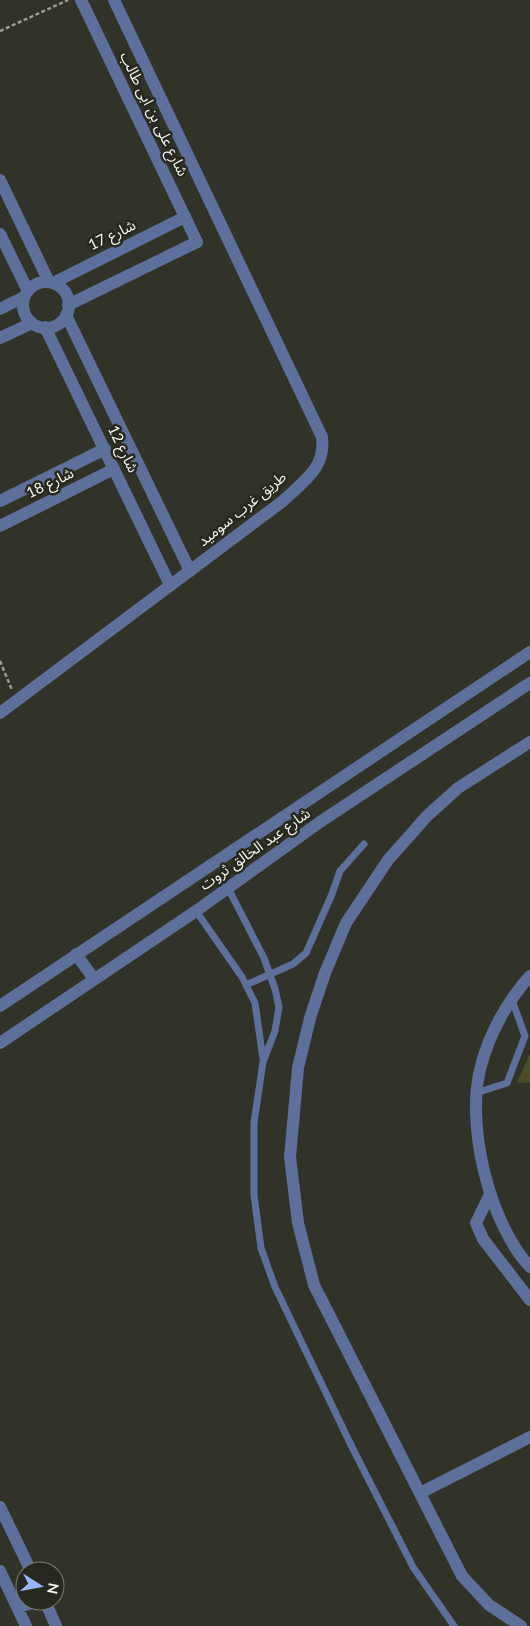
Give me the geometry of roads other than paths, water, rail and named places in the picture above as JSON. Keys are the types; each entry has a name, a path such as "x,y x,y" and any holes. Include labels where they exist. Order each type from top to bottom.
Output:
{"street":[{"name":"شارع على بن ابى طالب","path":"67,310 197,242 81,0"},
{"name":"شارع على بن ابى طالب","path":"114,0 224,229"},
{"path":"0,180 51,282 66,294 67,310 55,325 45,327 32,322 25,314 26,294 0,234"},
{"name":"شارع 17","path":"51,282 185,217"},
{"name":"طريق غرب سوميد","path":"0,713 283,501 313,472 322,458 324,448 322,436 224,229"},
{"path":"0,309 26,294 37,283 51,282"},
{"name":"شارع 12","path":"67,310 190,571"},
{"path":"0,338 32,322"},
{"name":"شارع 12","path":"45,327 170,585"},
{"name":"شارع 18","path":"0,501 105,450"},
{"name":"شارع 18","path":"0,526 114,469"},
{"name":"شارع عبد الخالق ثروت","path":"0,1006 530,652"},
{"name":"شارع عبد الخالق ثروت","path":"0,1043 196,911 320,822 530,683"},
{"path":"521,1626 489,1605 462,1576 314,1285 298,1223 290,1158 298,1068 310,1018 325,973 346,923 388,860 427,816 458,788 530,742"},
{"path":"76,954 94,979"},
{"path":"530,976 499,1020 481,1066 476,1093 483,1174 502,1227 530,1267"},
{"path":"490,1194 476,1223 483,1239 530,1300"},
{"path":"420,1493 530,1437"},
{"path":"0,1507 26,1561"},
{"path":"0,1571 15,1601"},
{"path":"20,1611 26,1626"},
{"path":"50,1611 56,1626"}],"lane":[{"path":"246,985 293,964 306,953 329,902 340,871 364,844"},
{"path":"228,888 270,975 279,1007 275,1031 263,1062 254,1123 254,1195 262,1248 276,1287 351,1445 408,1559 454,1626"},
{"path":"196,911 246,985 255,1003 263,1062"},
{"path":"476,1093 507,1083 525,1036 512,1000"}]}
